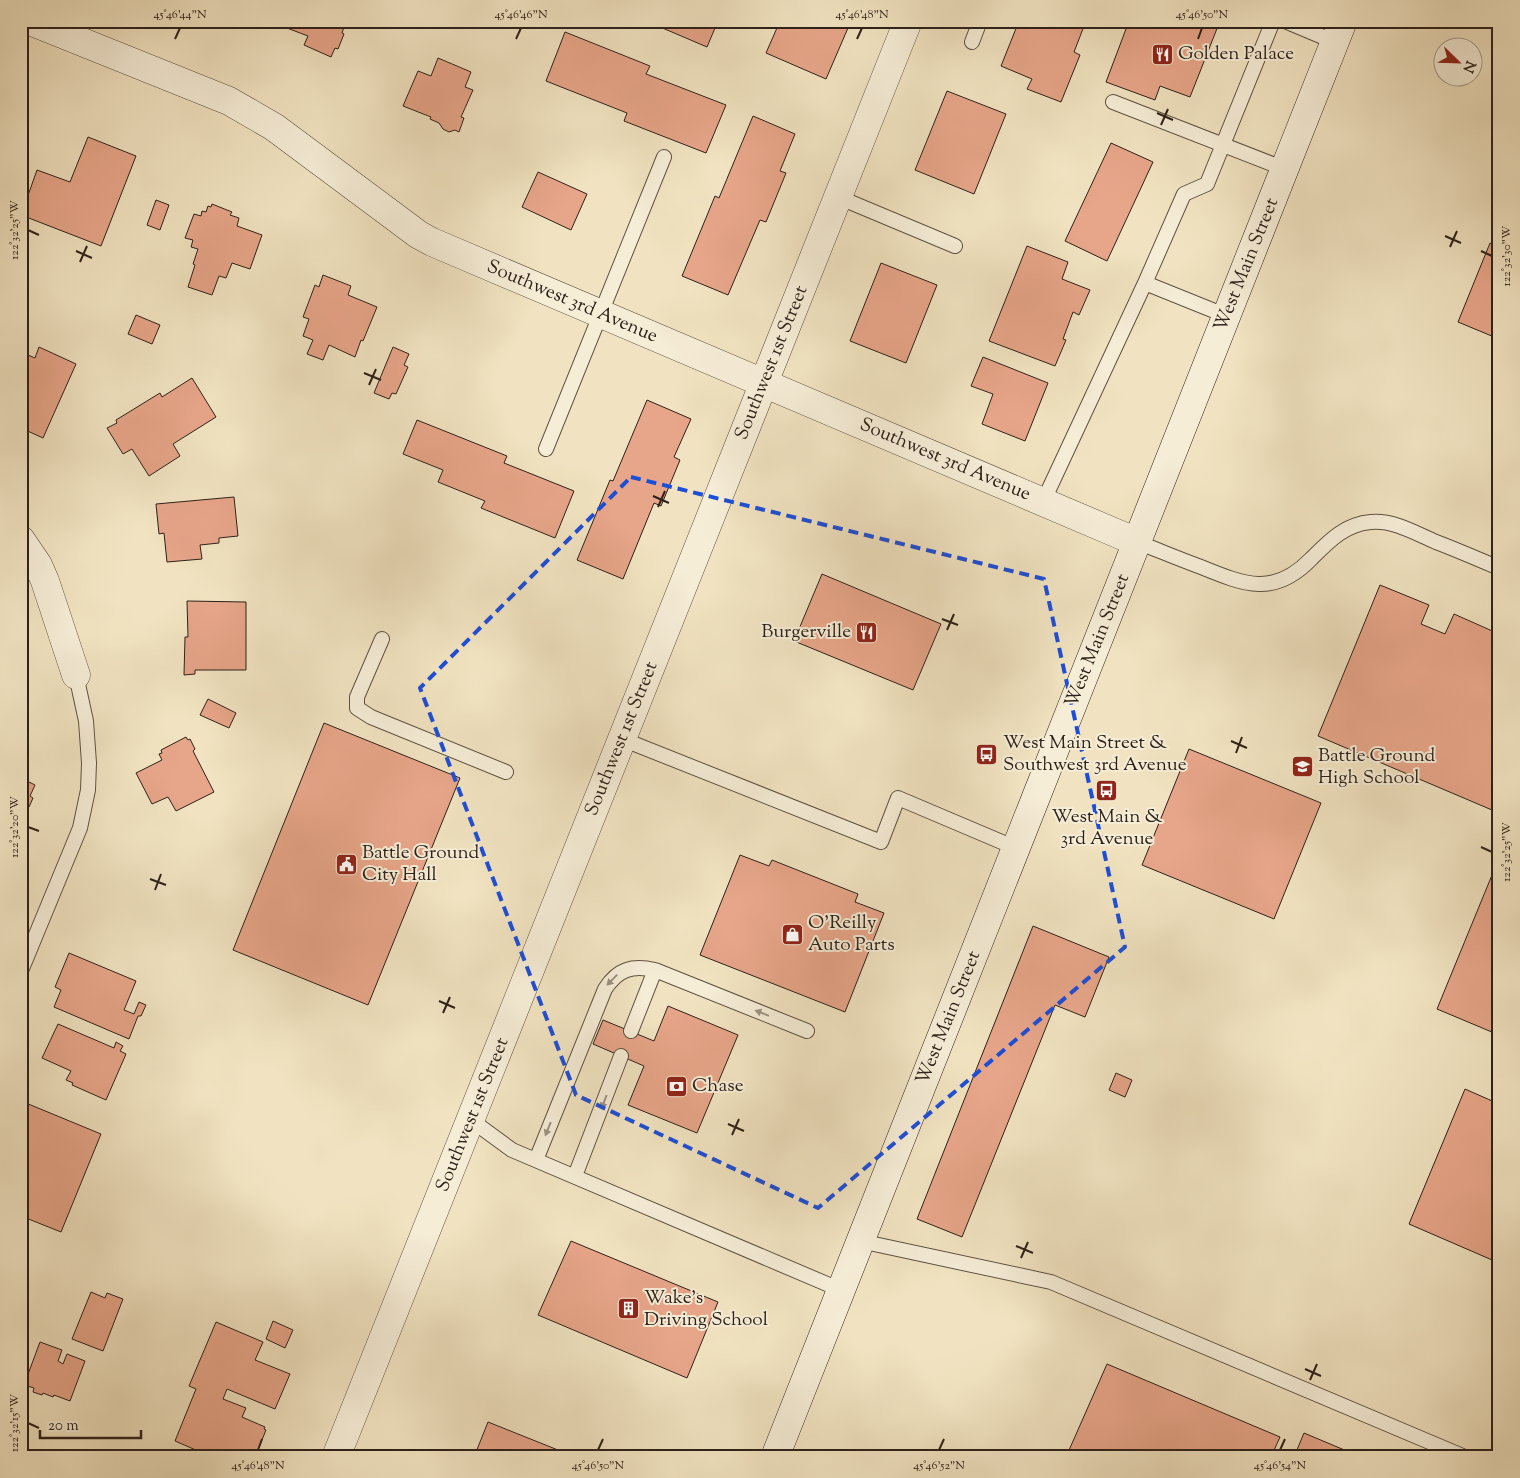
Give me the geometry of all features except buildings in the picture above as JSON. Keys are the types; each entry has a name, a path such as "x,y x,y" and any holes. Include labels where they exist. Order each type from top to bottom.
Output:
{"street":[{"name":"Southwest 3rd Avenue","path":"30,21 229,101 274,127 419,235 445,248 1137,542"},
{"name":"Southwest 1st Street","path":"336,1457 472,1120 908,21"},
{"name":"West Main Street","path":"775,1457 1339,32"},
{"path":"21,540 45,580 76,675"}],"lane":[{"path":"972,42 980,21"},
{"path":"1043,502 1145,283 1184,194 1208,184 1273,21"},
{"path":"1285,21 1339,32"},
{"path":"1113,102 1285,169"},
{"path":"546,449 664,157"},
{"path":"838,197 955,246"},
{"path":"1145,283 1227,316"},
{"path":"1137,542 1234,581 1259,584 1276,582 1299,572 1326,543 1348,528 1364,523 1382,522 1407,528 1499,568"},
{"path":"382,639 357,696 357,708 371,717 506,772"},
{"path":"21,971 80,828 88,790 89,763 86,721 76,675"},
{"path":"622,739 881,842 898,798 1016,848"},
{"path":"536,1160 605,989 611,979 621,972 632,968 644,967 655,970 807,1031"},
{"path":"631,1031 655,970"},
{"path":"575,1176 621,1056"},
{"path":"472,1120 512,1150 841,1290"},
{"path":"860,1240 1051,1282 1465,1457"}],"highlighted area":[{"path":"631,477 1044,579 1125,947 818,1208 576,1095 420,688"}],"place":[{"name":"Golden Palace","path":"1162,54"},
{"name":"Burgerville","path":"867,632"},
{"name":"West Main Street & Southwest 3rd Avenue","path":"987,754"},
{"name":"Battle Ground High School","path":"1302,767"},
{"name":"West Main & 3rd Avenue","path":"1107,791"},
{"name":"Battle Ground City Hall","path":"346,864"},
{"name":"O'Reilly Auto Parts","path":"792,934"},
{"name":"Chase","path":"676,1086"},
{"name":"Wake's Driving School","path":"628,1309"}]}
